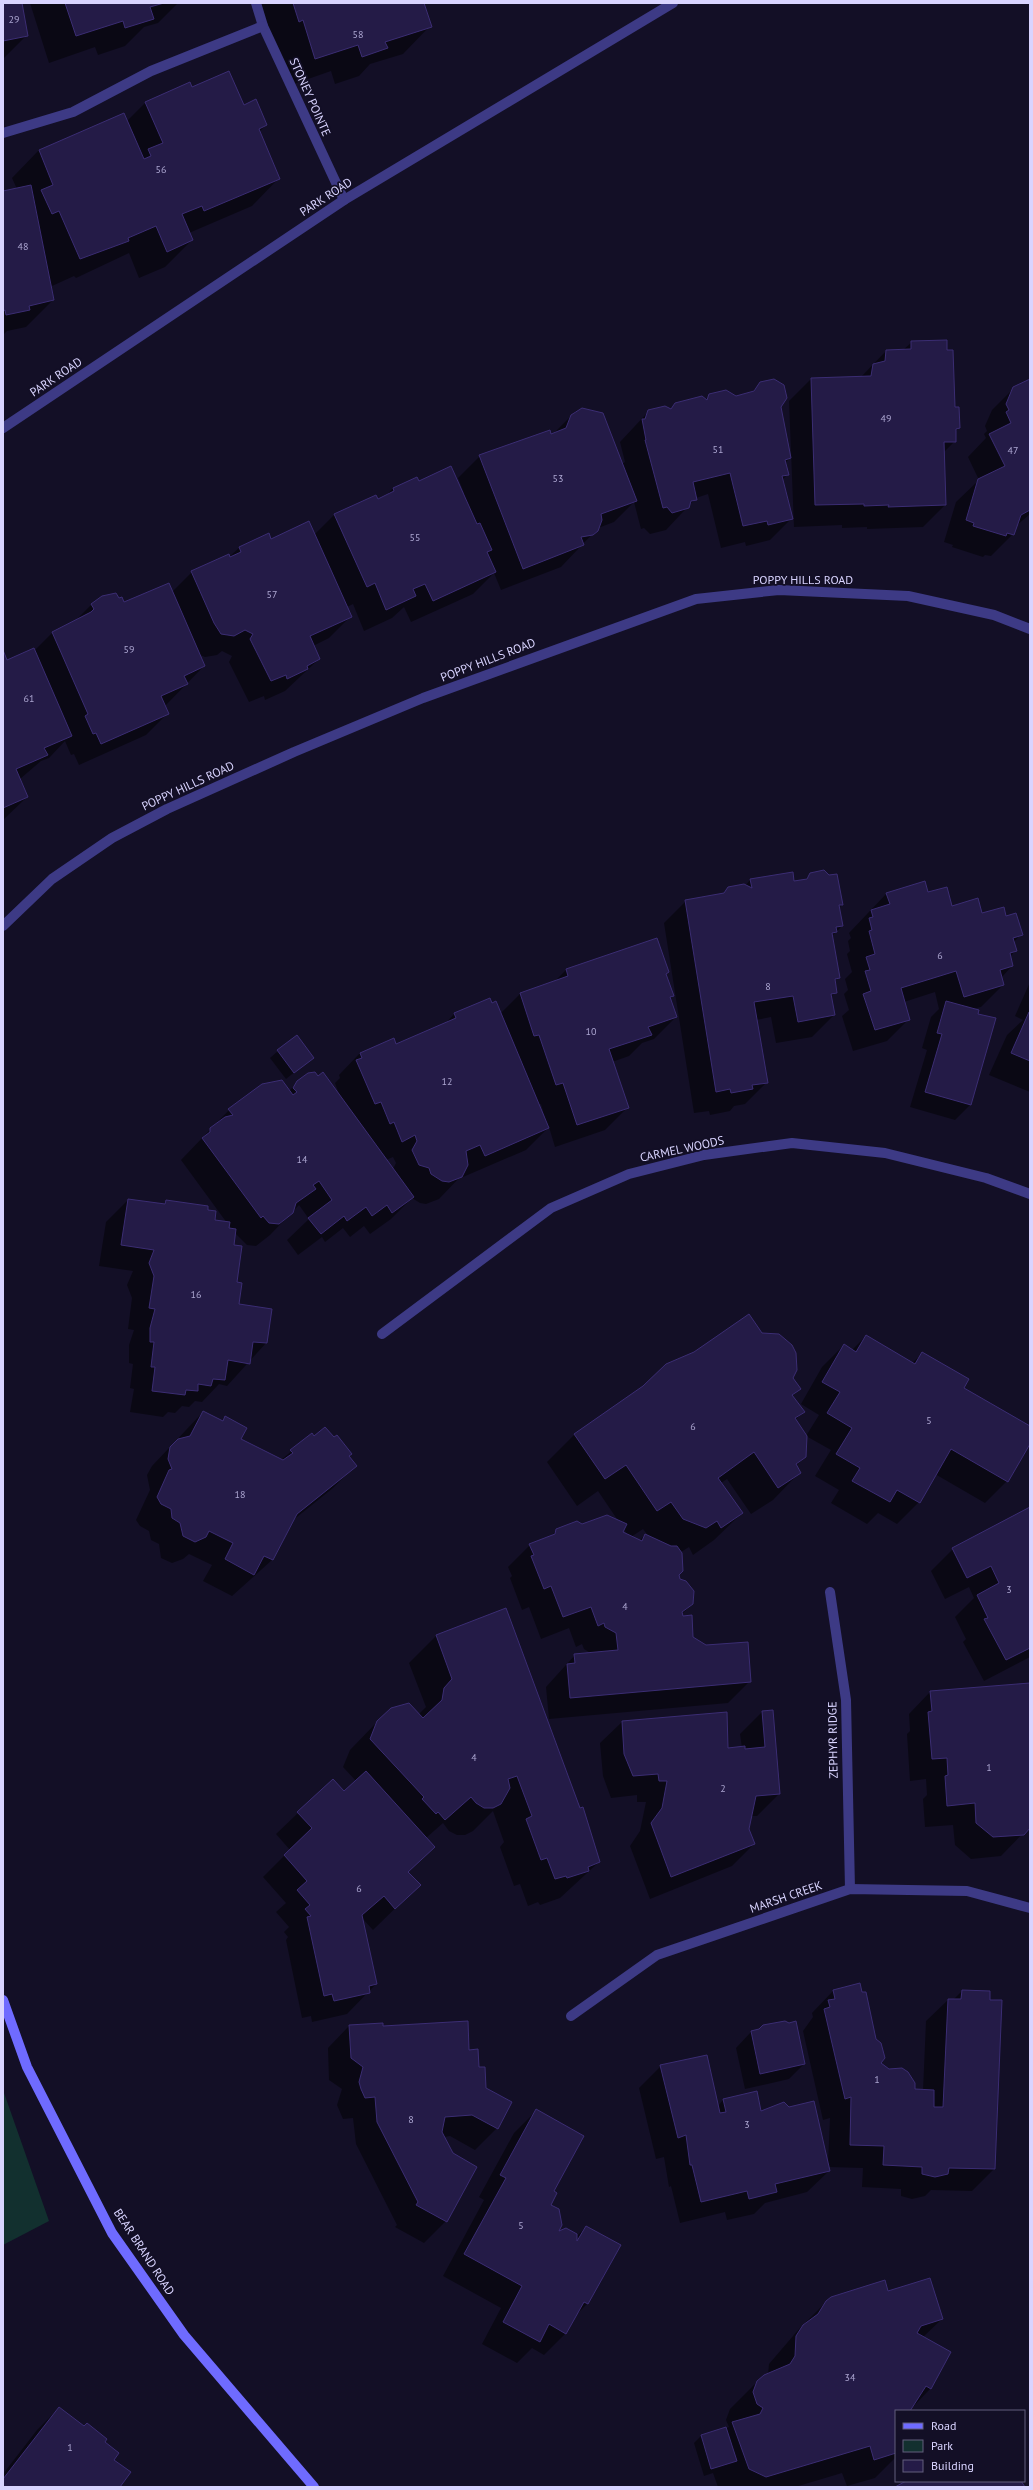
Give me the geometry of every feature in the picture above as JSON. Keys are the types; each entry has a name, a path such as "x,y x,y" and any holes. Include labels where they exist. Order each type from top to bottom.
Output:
{"street":[{"name":"STONEY POINTE","path":"256,3 264,26 344,200"},
{"name":"PARK ROAD","path":"3,428 344,200 673,3"},
{"path":"3,133 74,112 151,71 264,26"},
{"name":"POPPY HILLS ROAD","path":"3,926 52,879 112,838 167,809 294,752 423,698 696,599 779,590 908,596 994,615 1030,629"},
{"name":"CARMEL WOODS","path":"382,1334 551,1208 629,1174 704,1155 792,1143 885,1153 986,1178 1030,1194"},
{"name":"ZEPHYR RIDGE","path":"830,1592 846,1700 850,1890"},
{"name":"MARSH CREEK","path":"571,2016 657,1955 850,1890 967,1891 1030,1908"},
{"name":"BEAR BRAND ROAD","path":"3,2000 27,2067 112,2233 184,2335 314,2487"}],"green space":[{"path":"3,2090 49,2221 3,2245"}],"building":[{"path":"3,3 22,3 28,36 3,41"},
{"path":"65,3 164,3 150,7 154,19 125,28 123,21 76,36"},
{"path":"293,3 424,3 432,27 385,42 388,48 362,57 358,45 315,59 303,20 299,22"},
{"path":"229,71 244,105 256,99 267,125 259,129 280,179 204,211 202,206 182,214 193,240 167,252 156,226 128,238 129,241 80,259 59,211 52,214 41,190 53,185 39,150 124,113 144,159 151,156 148,149 163,143 145,102 190,82 192,87"},
{"path":"31,185 54,300 29,306 30,310 6,315 5,310 3,311 3,191"},
{"path":"947,340 947,350 953,350 955,407 959,407 960,428 956,429 956,442 944,442 946,505 888,507 889,505 864,506 864,504 815,505 811,378 871,376 873,364 885,361 886,350 911,349 911,341"},
{"path":"774,379 784,385 787,398 781,407 791,458 785,460 789,475 782,476 793,519 768,525 767,521 743,526 730,473 693,482 697,500 691,501 689,508 672,513 667,507 663,508 645,440 642,419 645,419 648,410 665,406 671,409 675,403 702,396 707,400 709,394 726,390 736,396 754,391 760,382"},
{"path":"1030,379 1030,510 1021,515 1014,535 1007,533 1006,536 973,526 974,523 966,520 978,479 1005,466 989,434 1011,423 1006,412 1009,410 1006,404 1013,387"},
{"path":"582,408 603,413 637,501 601,514 602,520 598,531 593,535 581,537 584,545 523,569 479,455 550,430 551,434 566,428 571,415"},
{"path":"451,466 477,524 480,523 492,550 487,552 496,572 433,601 425,584 413,589 416,596 386,610 375,583 367,587 334,514 376,495 378,499 394,491 393,488 417,477 419,481"},
{"path":"309,521 352,617 310,636 320,659 307,666 308,669 287,679 286,675 271,681 250,639 253,634 245,630 234,636 221,634 214,623 191,571 229,554 230,557 241,552 239,547 269,533 271,539"},
{"path":"169,583 205,666 184,676 188,684 161,696 169,714 101,744 96,733 93,734 85,716 88,714 52,632 91,612 94,609 91,604 102,596 116,593 119,598 122,597 124,602"},
{"path":"34,648 72,736 44,748 48,755 16,769 28,797 3,808 3,650 7,660"},
{"path":"824,870 829,875 837,874 843,905 839,905 843,926 836,927 837,932 832,933 840,978 835,979 837,993 831,994 835,1015 798,1022 793,996 754,1002 768,1083 752,1085 753,1089 731,1093 730,1089 716,1092 685,900 724,893 728,887 744,884 752,888 750,879 793,872 794,881 807,879 810,873"},
{"path":"925,881 928,892 947,887 952,906 978,898 982,913 1004,907 1006,916 1016,913 1023,935 1013,938 1017,951 1010,953 1013,966 1000,970 1004,985 964,997 956,971 901,988 910,1020 875,1030 863,994 871,991 865,971 870,970 866,957 875,954 869,931 872,930 869,918 873,917 871,910 890,904 886,893"},
{"path":"657,938 669,972 666,974 674,996 670,997 677,1017 648,1027 652,1035 609,1049 629,1108 577,1125 563,1083 556,1085 539,1035 534,1036 520,993 568,976 566,969"},
{"path":"490,998 492,1003 496,1001 549,1128 485,1156 480,1145 466,1151 468,1165 462,1177 449,1182 442,1181 431,1174 429,1168 419,1165 412,1150 417,1141 415,1135 402,1142 394,1122 390,1124 381,1102 375,1104 356,1060 362,1058 360,1053 394,1038 396,1044 456,1018 454,1013"},
{"path":"946,1001 979,1010 978,1014 996,1018 971,1105 925,1092 942,1034 937,1033"},
{"path":"1029,1012 1030,1013 1030,1061 1011,1053"},
{"path":"297,1035 314,1058 294,1073 277,1050"},
{"path":"315,1072 318,1076 323,1072 414,1197 392,1213 387,1205 372,1216 366,1207 347,1221 344,1216 321,1234 308,1218 332,1200 319,1181 313,1185 316,1189 296,1203 293,1213 279,1224 269,1223 263,1216 261,1218 202,1138 210,1132 210,1128 225,1117 233,1115 228,1109 262,1084 282,1080 293,1095 297,1092 293,1088 297,1081 308,1073"},
{"path":"128,1199 165,1204 166,1200 208,1206 208,1210 216,1211 215,1220 230,1222 229,1228 236,1229 234,1245 242,1246 237,1282 242,1283 239,1304 272,1309 267,1343 253,1342 250,1364 228,1360 225,1380 213,1379 211,1386 198,1384 198,1391 186,1390 185,1395 152,1391 155,1367 151,1367 154,1342 150,1342 150,1328 155,1309 149,1308 154,1276 149,1263 154,1250 121,1245"},
{"path":"749,1314 762,1333 779,1334 792,1345 796,1353 797,1370 793,1378 801,1389 792,1395 805,1412 795,1418 807,1436 806,1457 796,1464 801,1473 778,1488 754,1452 718,1478 743,1513 721,1528 717,1521 706,1528 683,1519 671,1502 657,1511 626,1465 605,1479 574,1434 643,1386 666,1364 694,1352"},
{"path":"866,1335 915,1364 922,1352 969,1379 964,1388 1030,1426 1030,1444 1008,1482 951,1449 920,1503 897,1490 890,1502 852,1481 860,1468 836,1454 852,1428 827,1413 840,1392 822,1382 844,1344 856,1352"},
{"path":"203,1411 223,1421 225,1416 247,1428 241,1439 283,1460 293,1453 290,1450 312,1433 314,1436 325,1427 334,1437 337,1435 352,1454 349,1456 357,1466 297,1514 273,1560 264,1556 254,1575 225,1559 233,1543 209,1531 206,1537 195,1542 183,1536 180,1523 172,1518 171,1509 161,1504 157,1497 169,1470 172,1469 168,1459 170,1447 178,1439 190,1436"},
{"path":"1030,1507 1030,1648 1006,1660 984,1619 988,1618 977,1595 999,1583 991,1566 967,1578 952,1548"},
{"path":"607,1515 627,1524 623,1532 642,1541 645,1534 671,1546 677,1546 682,1553 683,1571 679,1575 680,1579 686,1581 694,1591 693,1604 682,1612 683,1616 692,1615 693,1637 706,1645 748,1642 751,1682 570,1698 567,1664 575,1663 574,1654 618,1650 616,1633 605,1627 604,1623 598,1626 591,1607 563,1617 551,1586 544,1589 531,1556 534,1555 529,1544 555,1534 556,1529 577,1521 582,1524"},
{"path":"506,1608 580,1808 583,1807 600,1862 588,1867 589,1871 567,1878 566,1876 555,1879 547,1858 541,1860 526,1819 532,1816 517,1776 508,1779 510,1788 501,1804 493,1808 484,1808 476,1803 471,1797 445,1820 438,1812 436,1814 422,1799 424,1797 370,1739 377,1721 391,1708 409,1703 423,1718 442,1700 444,1688 452,1679 436,1635"},
{"path":"1030,1683 1030,1828 1024,1835 993,1837 976,1823 975,1803 947,1806 945,1776 948,1775 947,1758 932,1759 928,1712 932,1711 930,1691"},
{"path":"773,1710 780,1794 756,1796 749,1829 755,1844 671,1877 651,1823 662,1808 667,1781 659,1781 658,1774 633,1776 624,1754 622,1721 727,1712 728,1748 745,1746 745,1749 765,1747 762,1711"},
{"path":"366,1771 435,1847 408,1872 421,1885 395,1909 384,1896 362,1915 377,1984 369,1986 370,1993 334,2001 332,1994 324,1996 307,1917 311,1916 305,1909 310,1905 297,1890 307,1881 284,1855 312,1828 297,1812 333,1779 344,1791"},
{"path":"860,1983 862,1992 866,1992 876,2039 881,2043 885,2058 881,2063 889,2069 902,2068 908,2072 915,2083 915,2089 934,2090 934,2107 943,2107 948,1999 961,1999 962,1990 990,1991 990,2000 1002,2000 995,2169 949,2168 948,2174 935,2177 922,2174 922,2167 883,2165 884,2146 850,2145 851,2097 845,2099 824,2009 830,2007 828,2000 835,1999 833,1990"},
{"path":"468,2021 469,2050 478,2049 479,2067 485,2067 486,2088 512,2102 498,2129 472,2115 445,2117 442,2132 453,2153 477,2167 447,2222 416,2205 418,2202 377,2122 375,2097 365,2098 361,2089 359,2082 363,2067 351,2058 349,2025 383,2023 383,2026"},
{"path":"785,2021 789,2023 796,2021 805,2064 760,2074 751,2031 759,2029 763,2025"},
{"path":"707,2055 720,2113 726,2112 723,2099 757,2091 761,2111 784,2102 789,2107 814,2101 830,2171 775,2184 777,2192 749,2199 747,2191 701,2202 692,2165 690,2165 686,2135 678,2138 660,2065"},
{"path":"536,2109 584,2136 554,2191 557,2193 551,2205 559,2209 562,2225 559,2231 566,2228 577,2234 577,2241 586,2226 621,2245 588,2304 584,2302 566,2334 549,2324 540,2342 503,2322 522,2286 464,2254 506,2178 500,2175"},
{"path":"930,2278 943,2319 921,2326 917,2333 951,2352 931,2389 926,2386 911,2410 895,2410 895,2453 874,2460 870,2446 766,2477 749,2469 732,2422 760,2414 763,2408 757,2404 753,2392 757,2381 764,2375 790,2364 795,2356 796,2336 803,2325 818,2314 826,2301 831,2297 885,2280 888,2291"},
{"path":"59,2407 84,2426 87,2423 107,2439 105,2442 119,2453 114,2460 131,2472 120,2487 3,2487 3,2479"},
{"path":"726,2427 737,2461 711,2469 701,2435"},
{"path":"904,2482 1022,2482 1025,2487 895,2487"}]}
